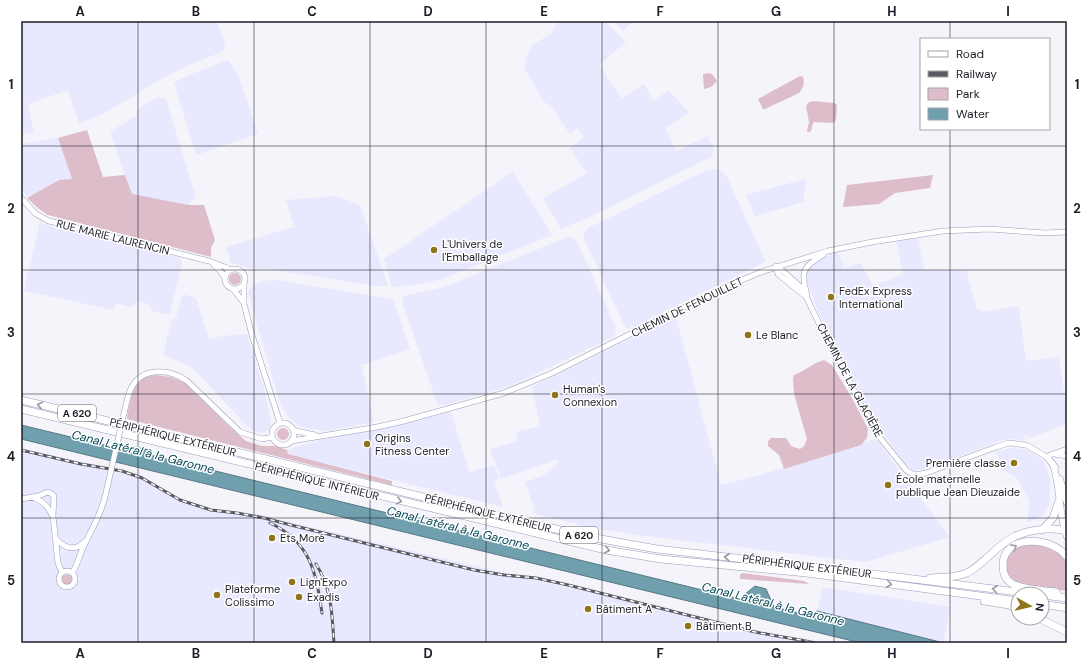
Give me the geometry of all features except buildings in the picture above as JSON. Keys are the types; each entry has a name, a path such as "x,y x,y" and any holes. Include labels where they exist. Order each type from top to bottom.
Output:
{"highway":[{"name":"PÉRIPHÉRIQUE EXTÉRIEUR","path":"21,400 590,537 657,549 1010,591"},
{"name":"PÉRIPHÉRIQUE INTÉRIEUR","path":"21,409 606,550 661,559 807,573 1010,600"},
{"path":"1042,530 1053,518 1063,502"},
{"path":"910,579 951,577 966,574 1009,538 1025,533 1060,529 1066,533"},
{"path":"1059,597 1056,592 1022,587 1010,582 1004,574 1003,562 1007,552 1011,548 1024,542 1038,542 1055,546 1067,557"},
{"path":"974,595 979,601 1010,606"},
{"path":"1050,596 1067,598"},
{"path":"1050,605 1067,608"},
{"path":"1050,624 1067,632"}],"main road":[{"path":"1047,457 1053,464 1063,502 1061,517 1066,533"}],"street":[{"name":"RUE MARIE LAURENCIN","path":"21,198 36,214 49,220 213,263 230,270"},
{"name":"CHEMIN DE FENOUILLET","path":"291,441 397,422 504,393 550,374 609,346 725,287 776,266 828,251 872,242 943,231 989,229 1045,233 1067,232"},
{"path":"807,298 804,279 805,270 809,264 828,251"},
{"path":"213,263 225,278 227,285 233,289 244,304"},
{"name":"CHEMIN DE LA GLACIÈRE","path":"776,266 802,288 826,338 875,430 903,468 907,471 915,475 926,473 1009,443 1026,445 1047,457"},
{"path":"225,278 230,270 236,269 243,272 245,278 244,304 252,335 280,423"},
{"path":"233,289 239,289 244,285"},
{"path":"72,573 102,510 130,390 137,379 151,372 170,373 182,378 187,381 240,432 262,439 273,436"},
{"path":"280,423 289,425 293,429 294,434 291,441 285,444 281,444 275,440 273,436 274,428 280,423"},
{"name":"CHEMIN DE FENOUILLET","path":"293,429 320,436"},
{"path":"1047,457 1067,449"},
{"path":"1054,454 1067,456"},
{"path":"21,499 48,492 52,494 54,498 52,516 58,563 62,572"},
{"path":"43,494 41,497 52,516"},
{"path":"32,497 44,504 51,505 53,502"},
{"path":"55,538 63,546 75,548 83,543 90,535"},
{"path":"62,572 67,571 72,573"},
{"path":"62,572 59,577 59,582 62,586 67,588 72,586 74,583 74,576 72,573"}],"shaded area":[{"path":"21,21 217,21 225,44 222,52 191,64 163,78 103,114 79,123 68,90 28,104 34,133 21,135"},
{"path":"558,21 605,21 626,42 599,65 622,99 644,84 653,101 669,90 689,113 665,128 676,151 708,136 714,149 711,157 594,215 561,229 543,198 587,173 570,148 584,137 578,128 570,134 550,105 544,102 525,69 525,60 532,45 551,34"},
{"path":"613,21 634,21 623,31"},
{"path":"228,60 239,77 258,134 196,155 174,83 184,77"},
{"path":"158,97 166,99 196,198 191,200 189,205 132,194 110,132 137,115 137,110"},
{"path":"58,138 72,179 59,180 27,198 21,186 21,144"},
{"path":"714,169 722,171 727,177 765,262 651,318 652,320 636,328 635,326 627,329 584,238 584,233 588,228 707,170"},
{"path":"513,172 552,235 442,279 426,283 392,287 384,259"},
{"path":"805,179 804,202 755,216 746,195"},
{"path":"336,196 360,205 388,286 375,286 269,269 250,268 231,263 226,247 294,227 286,200"},
{"path":"40,222 52,227 180,258 182,263 170,313 165,314 153,311 148,304 137,301 135,305 131,307 116,303 114,310 24,291"},
{"path":"568,237 572,237 577,242 616,328 615,336 511,386 444,405 437,403 403,304 402,300 405,296 440,288 454,283"},
{"path":"918,237 924,270 966,270 977,309 984,312 1019,306 1026,361 1059,357 1067,424 1029,438 1028,435 1024,436 1025,440 1002,440 922,470 912,469 905,463 875,423 817,309 806,279 806,274 812,265 838,251 844,268 861,263 880,298 884,297 877,284 903,275 896,240"},
{"path":"275,280 393,299 410,349 361,365 374,422 327,431 300,427 286,414 279,400 248,292 252,287 262,281"},
{"path":"183,294 196,298 209,339 222,336 247,334 265,392 271,422 270,428 265,432 259,433 250,429 192,367 163,355 171,321 176,317"},
{"path":"676,317 721,485 760,475 876,439 899,470 897,472 899,474 901,472 950,537 865,562 644,536 593,528 532,513 536,509 525,482 545,475 559,462 558,459 501,479 490,449 518,441 516,432 540,426 532,386"},
{"path":"451,412 469,472 494,465 499,479 494,481 503,507 287,454 287,450 326,438 375,430"},
{"path":"1011,448 1026,450 1036,455 1043,461 1050,478 1050,494 1047,510 1036,519 1027,522 1030,502 1027,495 1016,477 1003,470 996,451"},
{"path":"21,451 128,475 139,473 169,493 208,509 258,515 750,630 799,643 21,643"},
{"path":"823,587 951,607 943,642 817,611"}],"green space":[{"path":"709,73 713,75 717,81 711,87 704,89 703,74"},
{"path":"800,76 803,77 804,83 799,93 763,109 758,99"},
{"path":"809,102 834,103 837,105 836,120 833,123 814,122 811,131 807,132 809,122 806,106"},
{"path":"87,130 103,177 125,175 132,194 189,205 204,205 215,240 211,248 211,257 48,215 27,198 59,180 72,179 58,138"},
{"path":"933,175 930,188 895,193 879,204 843,207 847,185"},
{"path":"233,273 237,273 241,279 237,285 233,285 229,281 229,277"},
{"path":"824,360 832,365 853,400 868,429 867,438 861,445 784,469 779,455 768,446 768,441 771,438 786,438 791,446 800,449 804,446 807,439 794,394 793,379 794,375"},
{"path":"156,375 171,377 184,382 246,441 262,446 277,446 287,450 288,454 392,481 392,485 127,419 131,396 136,386 145,377"},
{"path":"281,428 285,428 289,434 285,440 281,440 277,436 277,432"},
{"path":"1025,544 1044,546 1061,554 1065,559 1068,568 1067,591 1050,588 1050,586 1020,584 1010,577 1007,572 1006,562 1011,552 1019,546"},
{"path":"742,573 804,581 809,584 740,579 740,575"},
{"path":"67,574 71,576 73,580 71,584 67,586 63,584 61,580 63,576"}],"water":[{"name":"Canal Latéral à la Garonne","path":"21,425 129,451 135,447 149,450 150,455 739,599 755,586 766,589 774,607 807,615 817,611 944,643 861,643 21,439"}],"railway":[{"path":"21,450 81,464 122,471 142,478 180,500 211,510 264,518 474,570 536,578 751,631 815,643"},
{"path":"270,523 295,539 303,549 314,572 322,613"},
{"path":"316,564 328,593 332,612 334,643"}],"place":[{"name":"L'Univers de l'Emballage","path":"434,250"},
{"name":"FedEx Express International","path":"831,297"},
{"name":"Le Blanc","path":"748,335"},
{"name":"Human's Connexion","path":"555,395"},
{"name":"Origins Fitness Center","path":"367,444"},
{"name":"Première classe","path":"1014,463"},
{"name":"École maternelle publique Jean Dieuzaide","path":"888,485"},
{"name":"Ets Moré","path":"272,538"},
{"name":"Lign'Expo","path":"292,582"},
{"name":"Plateforme Colissimo","path":"217,595"},
{"name":"Exadis","path":"299,597"},
{"name":"Bâtiment A","path":"588,609"},
{"name":"Bâtiment B","path":"688,626"}]}
